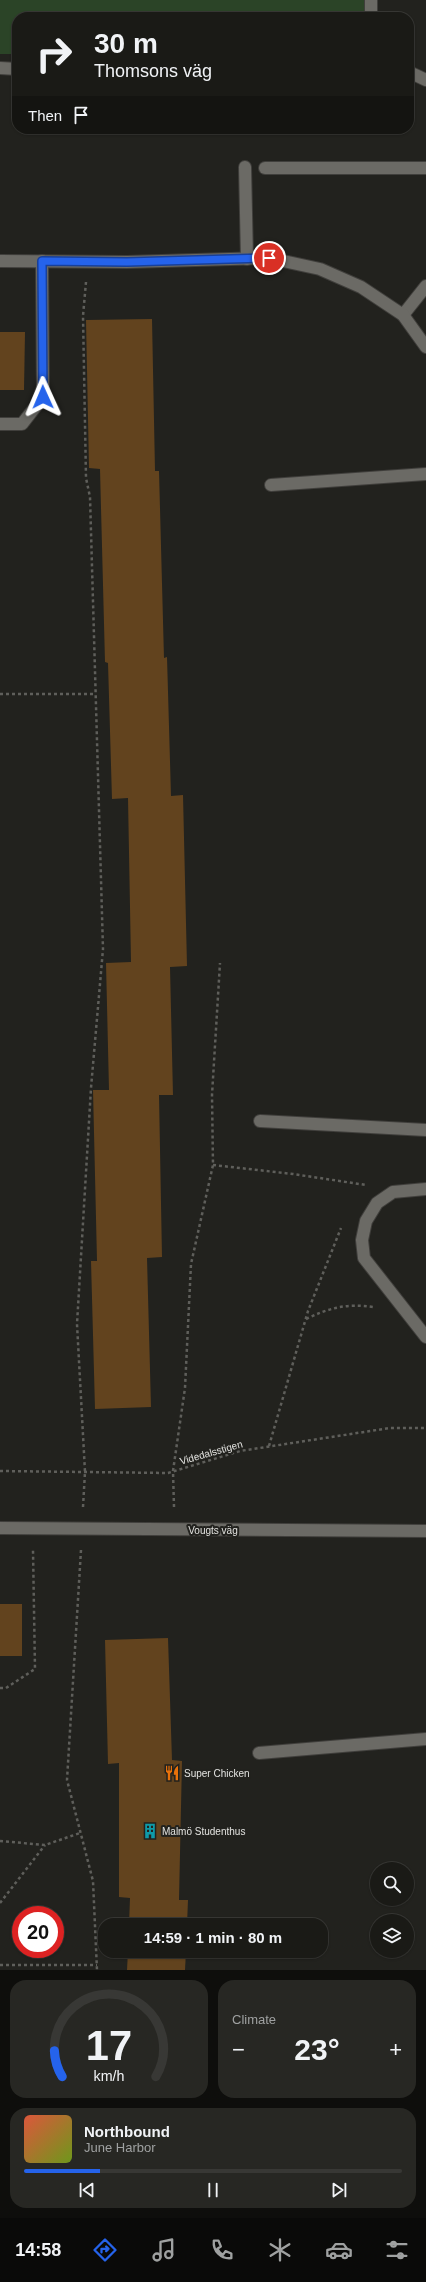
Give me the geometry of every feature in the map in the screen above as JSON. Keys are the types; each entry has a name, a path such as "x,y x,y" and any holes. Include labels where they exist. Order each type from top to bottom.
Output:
{"street":[{"path":"371,0 371,12"},
{"path":"0,68 12,69"},
{"path":"414,74 426,80"},
{"path":"245,166 247,258"},
{"path":"265,168 426,168"},
{"path":"0,261 86,262 269,258 320,269 361,287 403,315 426,347"},
{"path":"0,424 22,424 43,397 42,261"},
{"path":"403,315 426,286"},
{"path":"271,485 426,474"},
{"path":"260,1122 426,1130"},
{"path":"426,1189 393,1192 377,1203 366,1221 362,1240 364,1258 426,1337"},
{"name":"Vougts väg","path":"0,1528 426,1531"},
{"path":"259,1753 426,1739"}],"path":[{"path":"86,262 83,316 86,470 90,498 103,949 91,1088 77,1324 85,1472 67,1780 93,1881 97,1970"},
{"path":"0,694 96,694"},
{"path":"174,1529 173,1471 185,1388 191,1264 213,1165 212,1095 220,963"},
{"path":"213,1165 370,1185"},
{"path":"269,1446 306,1319 322,1272 343,1222"},
{"path":"306,1319 331,1307 345,1304 373,1307"},
{"name":"Videdalsstigen","path":"0,1471 173,1471 240,1451 269,1446 390,1428 426,1428"},
{"path":"0,1688 6,1688 35,1670 32,1529"},
{"path":"0,1841 45,1845 80,1833"},
{"path":"0,1903 45,1845"},
{"path":"0,1965 97,1964"}],"green space":[{"path":"0,0 369,0 370,12 12,12 12,54 0,54"}],"building":[{"path":"152,319 155,471 159,471 164,658 167,657 171,796 183,795 187,966 170,967 173,1095 159,1095 162,1257 147,1258 151,1407 95,1409 91,1261 97,1261 93,1090 109,1090 106,963 131,962 128,798 112,799 108,663 105,662 100,469 89,468 86,320"},
{"path":"0,332 25,332 24,390 0,390"},
{"path":"0,1604 22,1604 22,1656 0,1656"},
{"name":"Malmö Studenthus","path":"168,1638 172,1760 182,1761 179,1900 188,1900 187,1918 129,1918 130,1898 119,1897 119,1763 108,1764 105,1640"},
{"path":"128,1958 186,1958 185,1970 127,1970"}],"place":[{"name":"Super Chicken","path":"172,1773"},
{"name":"Malmö Studenthus","path":"150,1831"}],"route":[{"path":"43,397 42,261 127,262 269,258"}]}
